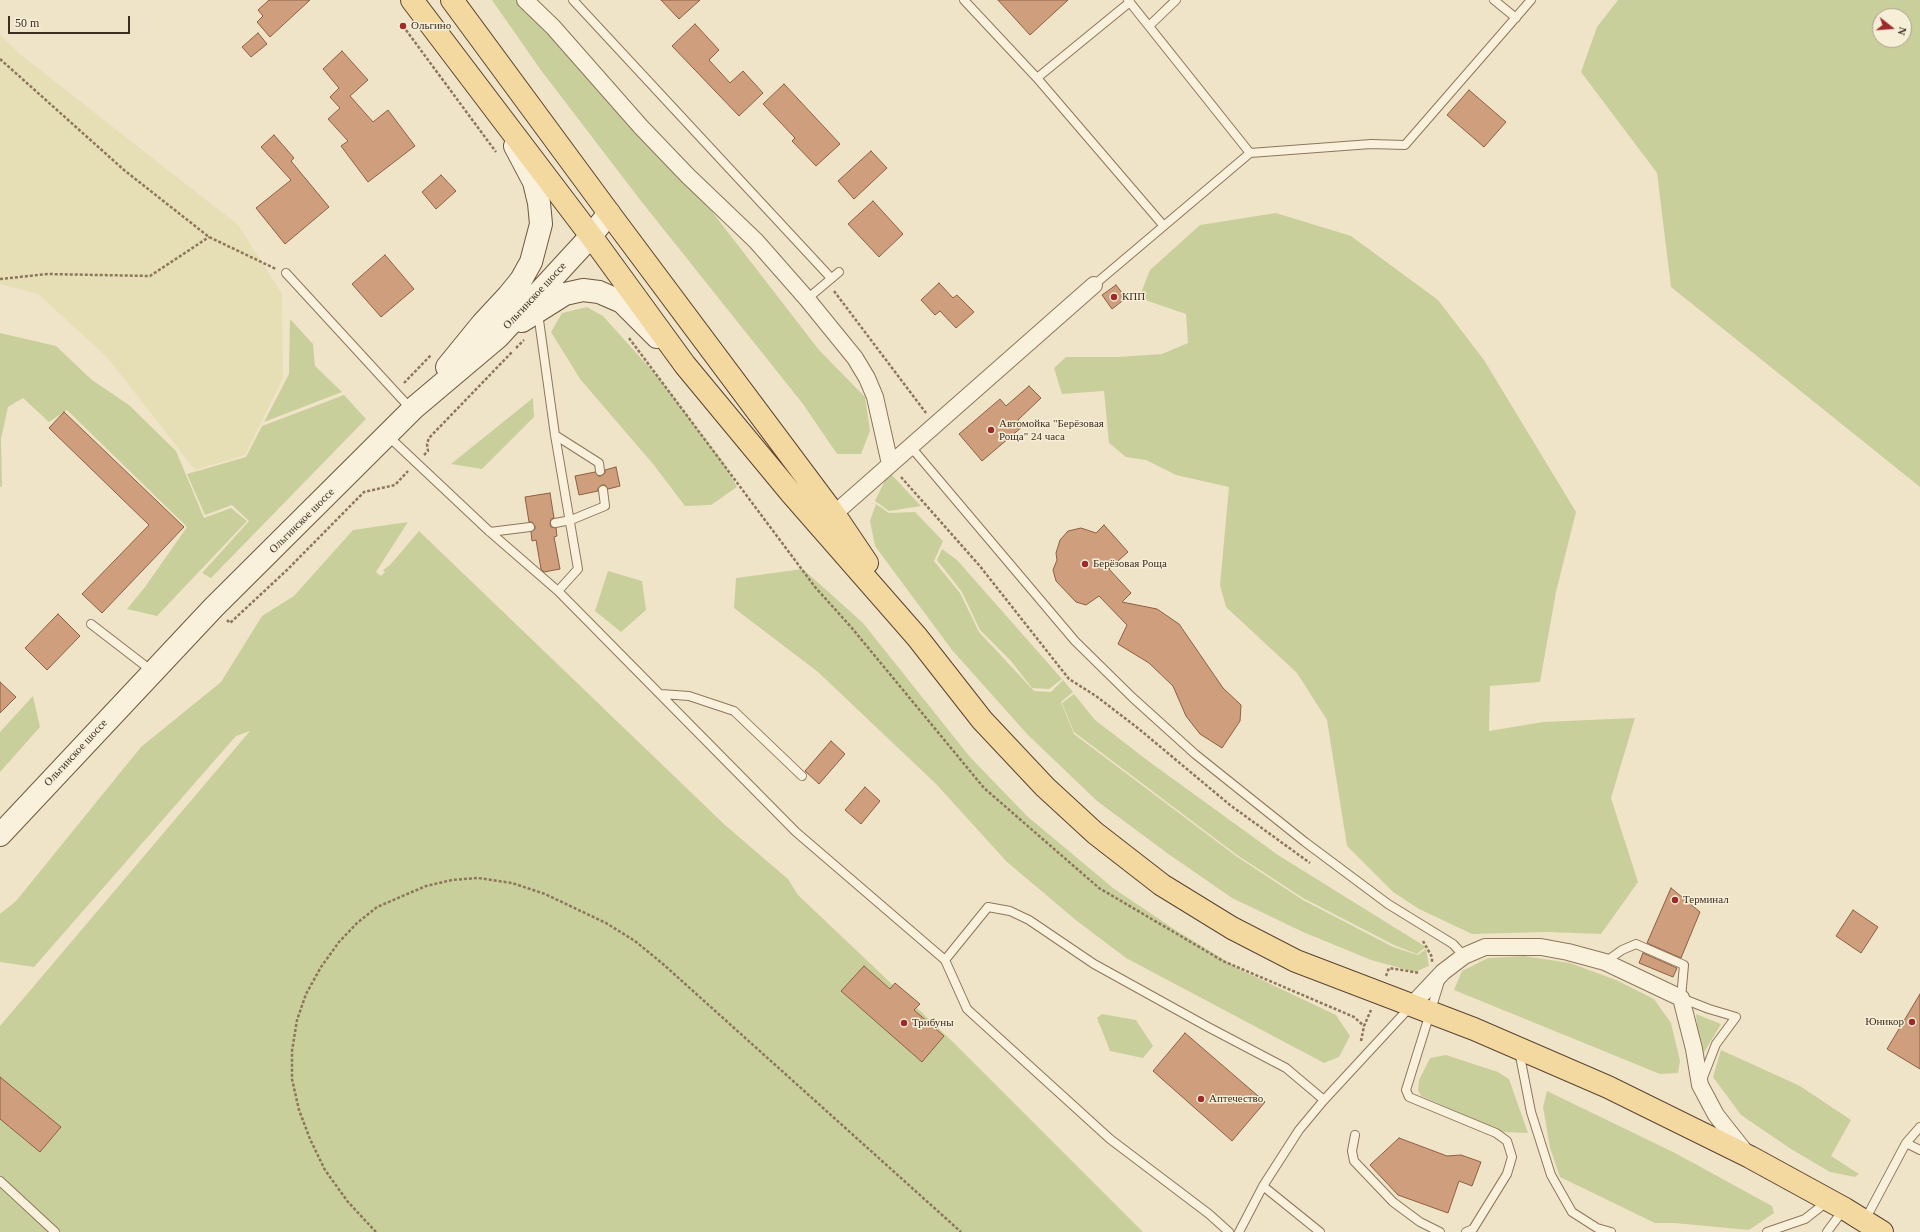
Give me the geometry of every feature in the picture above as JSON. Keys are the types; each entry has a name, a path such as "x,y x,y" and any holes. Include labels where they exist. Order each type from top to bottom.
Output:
{"main road":[{"path":"412,0 591,236 685,365 791,493 917,637 982,720 1045,787 1095,833 1162,885 1232,928 1296,960 1519,1048 1608,1087 1750,1158 1837,1205 1873,1227"},
{"path":"452,0 834,514 917,637"},
{"path":"413,409 482,324 513,291 531,262 541,224 540,203 534,182 503,121"},
{"name":"Ольгинское шоссе","path":"0,835 214,607 413,409 498,337 591,236 609,213"},
{"path":"498,337 539,318 565,294 583,290 599,292 622,302 685,365"}],"street":[{"path":"525,0 553,27 641,127 688,176 756,241 807,299 855,358 867,378 875,397 890,464"},
{"path":"834,514 1094,285"},
{"path":"1421,1009 1437,969 1485,947 1541,947 1568,952 1605,962 1681,998 1694,1049 1700,1085 1716,1115 1750,1158"}],"lane":[{"path":"573,0 829,280"},
{"path":"964,0 1037,78 1163,225"},
{"path":"1149,26 1176,0"},
{"path":"1494,0 1516,18"},
{"path":"1094,285 1163,225 1250,153 1371,144 1405,144 1531,0"},
{"path":"1037,78 1129,1 1250,153"},
{"path":"807,299 838,272"},
{"path":"286,273 395,392 413,409"},
{"path":"539,318 555,435 571,520 578,569 558,591"},
{"path":"387,435 490,532 558,591 796,832 945,960 968,1009 1110,1139 1209,1214 1229,1232"},
{"path":"555,435 599,463 600,471"},
{"path":"911,447 1075,641 1195,754 1311,847 1388,904 1453,944 1464,956"},
{"path":"555,523 571,520 605,506 603,490"},
{"path":"490,532 530,527"},
{"path":"91,624 153,671"},
{"path":"660,694 689,696 734,711 802,776"},
{"path":"945,960 988,907 1010,911 1029,920 1101,968 1286,1068 1324,1100"},
{"path":"1605,962 1622,950 1636,944 1684,965 1681,998 1709,1009 1736,1016 1716,1044 1700,1085"},
{"path":"1239,1232 1263,1186 1298,1130 1324,1100 1421,1009"},
{"path":"1421,1009 1406,1090 1409,1097 1496,1132 1507,1141 1512,1157 1507,1174 1473,1229 1466,1232"},
{"path":"1519,1048 1531,1112 1551,1175 1572,1212 1597,1228 1611,1232"},
{"path":"1873,1227 1906,1143 1920,1127"},
{"path":"1355,1135 1352,1150 1354,1161 1393,1202 1420,1222 1440,1232"},
{"path":"1906,1143 1920,1150"},
{"path":"0,1181 55,1232"},
{"path":"1263,1186 1320,1232"},
{"path":"1767,1232 1805,1219 1837,1205"},
{"path":"1826,1232 1837,1205"}],"path":[{"path":"403,26 498,154"},
{"path":"0,59 124,170 209,237 286,273"},
{"path":"0,279 48,274 150,276 209,237"},
{"path":"829,280 936,425"},
{"path":"214,607 230,623 287,570 364,492 395,485 428,451 427,444 429,438 518,346 539,318"},
{"path":"395,392 434,352"},
{"path":"890,464 979,565 1069,678 1096,696 1139,729 1230,805 1315,866"},
{"path":"376,1232 348,1202 325,1170 304,1124 299,1110 292,1079 292,1051 297,1020 306,994 339,942 357,923 377,907 426,886 452,880 478,878 512,883 544,894 606,923 635,941 669,969 961,1232"},
{"path":"1418,938 1424,942 1437,969"},
{"path":"1358,1045 1362,1039 1364,1026 1389,968 1420,974 1424,972"}],"shaded area":[{"path":"0,35 21,55 238,225 282,294 283,378 245,455 195,470 107,357 38,294 0,284"}],"green space":[{"path":"492,0 516,0 541,21 638,136 703,200 819,350 865,397 870,431 861,454 837,454 803,404 641,201 540,69"},
{"path":"1618,0 1920,0 1920,487 1671,287 1657,173 1581,72 1597,27"},
{"path":"1276,213 1351,236 1438,300 1484,360 1576,512 1556,592 1540,682 1490,686 1489,731 1543,722 1635,718 1611,798 1638,882 1601,934 1547,932 1472,934 1419,909 1393,892 1347,846 1327,720 1297,673 1226,607 1220,585 1229,487 1176,475 1146,460 1126,457 1109,443 1104,391 1062,394 1054,368 1066,357 1118,357 1162,354 1188,343 1186,314 1139,298 1150,270 1200,225"},
{"path":"587,307 603,316 657,376 724,463 737,487 711,505 685,506 653,464 580,379 551,332 562,313"},
{"path":"290,319 313,344 315,366 342,392 264,422 289,374"},
{"path":"0,333 56,346 92,380 129,405 176,451 204,518 231,508 247,521 157,616 127,609 145,587 187,527 67,410 49,422 23,398 8,407 1,439 2,486 0,487"},
{"path":"344,395 366,419 211,578 202,573 249,521 232,505 205,515 187,474 246,457 262,426"},
{"path":"533,398 534,417 482,469 451,464"},
{"path":"889,472 921,506 889,511 875,501"},
{"path":"876,504 889,513 915,512 943,541 934,561 960,593 979,632 1034,691 1051,692 1063,680 1073,692 1061,702 1074,734 1236,856 1303,900 1393,947 1418,955 1426,949 1429,966 1415,972 1371,960 1303,932 1232,898 1167,853 1097,801 1027,734 952,650 875,546 870,521"},
{"path":"408,522 376,572 381,576 385,572 383,570 390,565 419,531 725,825 788,879 798,895 954,1043 1143,1232 0,1232 0,1026 250,731 236,736 34,967 0,962 0,914 16,901 141,747 221,682 262,616 294,596 353,530"},
{"path":"942,549 957,560 1062,679 1049,689 1032,688 1011,661 980,630 962,592 937,560"},
{"path":"803,569 863,623 970,757 1027,816 1113,888 1177,931 1241,970 1336,1015 1350,1036 1339,1057 1324,1063 1126,958 1077,921 1007,862 936,784 818,672 734,608 736,578"},
{"path":"608,571 642,581 646,610 621,632 595,611"},
{"path":"1074,694 1095,720 1151,763 1278,855 1426,947 1417,954 1394,945 1303,898 1237,855 1074,732 1062,703"},
{"path":"33,696 40,727 0,772 0,732"},
{"path":"1524,956 1570,963 1616,980 1654,999 1671,1023 1680,1061 1678,1073 1660,1074 1454,990 1462,971 1488,958"},
{"path":"1102,1014 1136,1020 1153,1046 1143,1058 1110,1051 1097,1018"},
{"path":"1696,1014 1721,1024 1700,1059"},
{"path":"1721,1050 1800,1086 1851,1120 1831,1156 1859,1174 1855,1177 1830,1172 1791,1149 1741,1115 1713,1077"},
{"path":"1446,1055 1498,1072 1509,1079 1528,1133 1503,1132 1421,1096 1418,1090 1419,1080 1430,1058"},
{"path":"1547,1091 1675,1153 1772,1206 1774,1213 1749,1230 1674,1223 1655,1223 1560,1177 1550,1148 1543,1107"}],"building":[{"path":"269,0 310,0 270,37 257,22 263,16 258,10"},
{"path":"661,0 700,0 679,19"},
{"path":"998,0 1068,0 1030,35"},
{"path":"695,24 719,50 709,60 730,83 743,71 763,93 739,116 672,46"},
{"path":"258,33 267,44 251,57 242,47"},
{"path":"342,51 368,80 350,96 373,122 388,110 415,146 368,182 341,146 348,141 328,119 340,108 330,97 339,88 323,69"},
{"path":"784,84 840,144 816,166 792,141 795,138 763,104"},
{"path":"1469,90 1506,122 1484,147 1447,115"},
{"path":"274,135 294,158 291,161 329,207 285,244 256,208 291,180 261,147"},
{"path":"871,151 887,168 854,199 838,181"},
{"path":"441,175 456,191 436,209 422,192"},
{"path":"873,201 903,234 879,257 848,224"},
{"path":"385,255 414,289 381,317 352,284"},
{"path":"939,283 953,298 957,295 974,312 956,328 940,311 935,315 921,300"},
{"name":"КПП","path":"1116,285 1126,298 1112,309 1102,295"},
{"name":"Автомойка \"Берёзовая Роща\" 24 часа","path":"1029,386 1041,398 1018,420 1023,426 982,461 959,434 1000,399 1006,406"},
{"path":"64,412 184,527 102,613 82,594 149,525 49,428"},
{"path":"616,467 620,486 608,489 605,485 602,485 598,488 598,491 579,495 575,476 595,472 598,476 601,476 605,473 605,470"},
{"path":"550,493 554,518 551,519 550,524 551,527 556,528 557,536 554,537 560,569 544,572 541,569 536,540 532,541 531,532 535,529 535,526 532,522 529,522 525,497"},
{"path":"1104,525 1128,552 1109,569 1131,593 1122,602 1157,609 1179,624 1223,688 1241,705 1240,721 1222,748 1200,734 1186,716 1173,686 1149,663 1118,644 1127,625 1099,596 1086,605 1076,602 1056,581 1053,570 1057,560 1056,553 1060,540 1068,531 1081,528 1096,533"},
{"path":"58,614 80,636 47,670 25,648"},
{"path":"0,682 16,697 0,713"},
{"path":"831,741 845,754 819,784 805,771"},
{"path":"865,787 880,801 861,824 845,810"},
{"path":"1671,888 1700,912 1681,958 1647,943"},
{"path":"1853,910 1878,927 1861,953 1836,936"},
{"path":"1643,953 1677,968 1673,977 1639,963"},
{"name":"Трибуны","path":"864,966 890,989 895,983 920,1004 914,1010 944,1036 922,1062 841,991"},
{"name":"Юникор","path":"1920,994 1920,1069 1887,1049"},
{"path":"1185,1033 1265,1102 1232,1141 1153,1071"},
{"path":"0,1077 61,1127 40,1152 0,1119"},
{"path":"1399,1138 1447,1156 1461,1155 1481,1162 1472,1186 1459,1181 1448,1213 1398,1195 1370,1165"}],"place":[{"name":"Ольгино","path":"403,26"},
{"name":"КПП","path":"1114,297"},
{"name":"Автомойка \"Берёзовая Роща\" 24 часа","path":"991,430"},
{"name":"Берёзовая Роща","path":"1085,564"},
{"name":"Терминал","path":"1675,900"},
{"name":"Юникор","path":"1912,1022"},
{"name":"Трибуны","path":"904,1023"},
{"name":"Аптечество","path":"1201,1099"}]}
